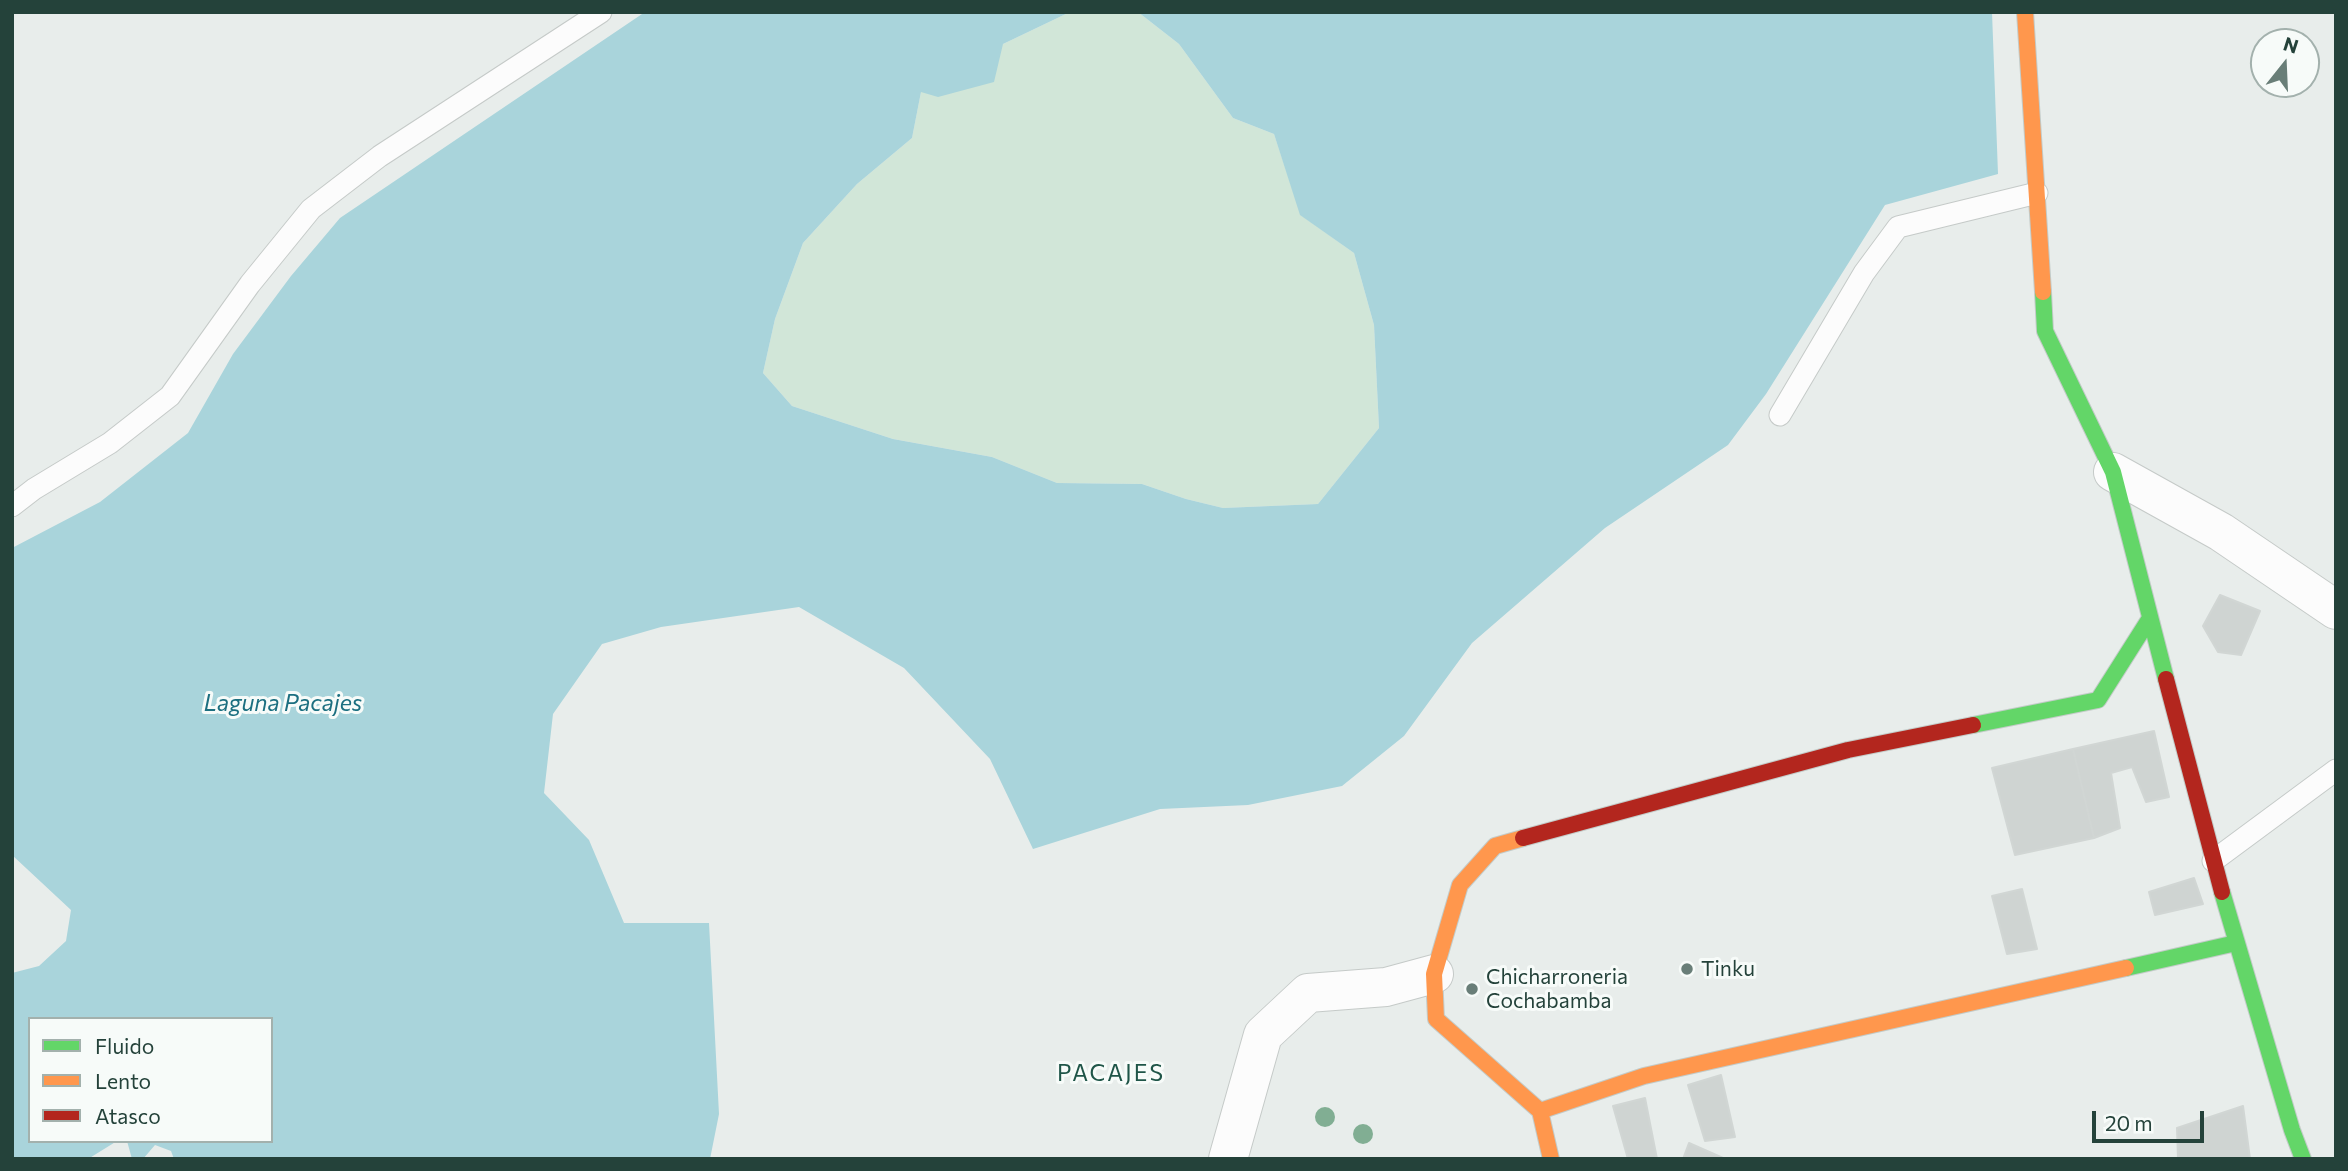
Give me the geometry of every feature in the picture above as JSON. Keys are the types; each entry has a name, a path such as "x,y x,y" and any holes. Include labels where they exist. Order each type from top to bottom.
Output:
{"street":[{"path":"2025,12 2045,331 2113,472 2213,861 2292,1130 2303,1159"},
{"path":"2113,472 2221,532 2336,610"},
{"path":"1551,1159 1540,1111 1436,1019 1434,974 1460,885 1494,846 1848,750 2098,700 2150,618"},
{"path":"1540,1111 1644,1076 2236,943"},
{"path":"1228,1159 1263,1035 1308,993 1386,987 1434,974"},
{"path":"2288,1159 2292,1130"}],"lane":[{"path":"12,506 34,489 110,443 170,396 250,284 311,209 380,156 601,12"},
{"path":"1780,415 1864,273 1898,227 2036,193"},
{"path":"2213,861 2336,770"}],"green space":[{"path":"1070,12 1138,12 1179,44 1233,118 1274,134 1301,215 1354,253 1374,325 1379,428 1318,504 1223,508 1142,484 1057,483 992,457 893,439 792,406 763,373 775,319 803,243 857,184 912,138 921,92 1003,44"}],"water":[{"name":"Laguna Pacajes","path":"645,12 1070,12 1003,44 994,82 938,97 921,92 912,138 857,184 803,243 775,319 763,373 792,406 893,439 992,457 1057,483 1142,484 1223,508 1318,504 1379,428 1374,325 1354,253 1300,215 1274,134 1233,118 1179,44 1138,12 1992,12 1998,174 1885,205 1766,394 1728,445 1605,528 1472,643 1404,736 1342,786 1248,805 1160,809 1033,849 990,759 904,668 799,607 661,627 602,644 553,714 544,793 589,840 624,923 709,923 719,1114 710,1159 174,1159 171,1151 155,1145 143,1159 132,1159 128,1143 273,1143 273,1017 28,1017 28,1143 114,1143 88,1159 12,1159 12,973 39,966 66,941 71,910 12,855 12,548 100,502 188,433 233,354 291,276 340,218"}],"building":[{"path":"2220,595 2260,611 2241,655 2218,652 2203,626"},
{"path":"2154,731 2169,797 2146,802 2132,767 2111,773 2120,828 2094,838 2073,749"},
{"path":"2073,749 2094,838 2015,855 1992,768"},
{"path":"2194,878 2203,904 2155,915 2149,892"},
{"path":"2022,889 2037,949 2007,954 1992,896"},
{"path":"1721,1075 1735,1137 1705,1141 1688,1085"},
{"path":"1645,1098 1657,1159 1628,1159 1613,1106"},
{"path":"2243,1106 2250,1159 2178,1159 2177,1128"},
{"path":"1689,1143 1723,1158 1723,1159 1683,1159"}],"traffic: fast":[{"path":"2043,292 2045,331 2113,472 2166,679"},
{"path":"1973,725 2098,700 2150,618"},
{"path":"2222,892 2292,1130 2303,1159"},
{"path":"2126,968 2236,943"}],"traffic: slow":[{"path":"2025,12 2043,292"},
{"path":"1523,838 1495,846 1460,885 1434,974 1436,1019 1540,1111 1551,1159"},
{"path":"1540,1111 1644,1076 2126,968"}],"traffic: jam":[{"path":"2166,679 2222,892"},
{"path":"1523,838 1848,750 1973,725"}],"place":[{"name":"Tinku","path":"1687,969"},
{"name":"Chicharroneria Cochabamba","path":"1472,989"}],"district":[{"name":"PACAJES","path":"1111,1073"}]}
